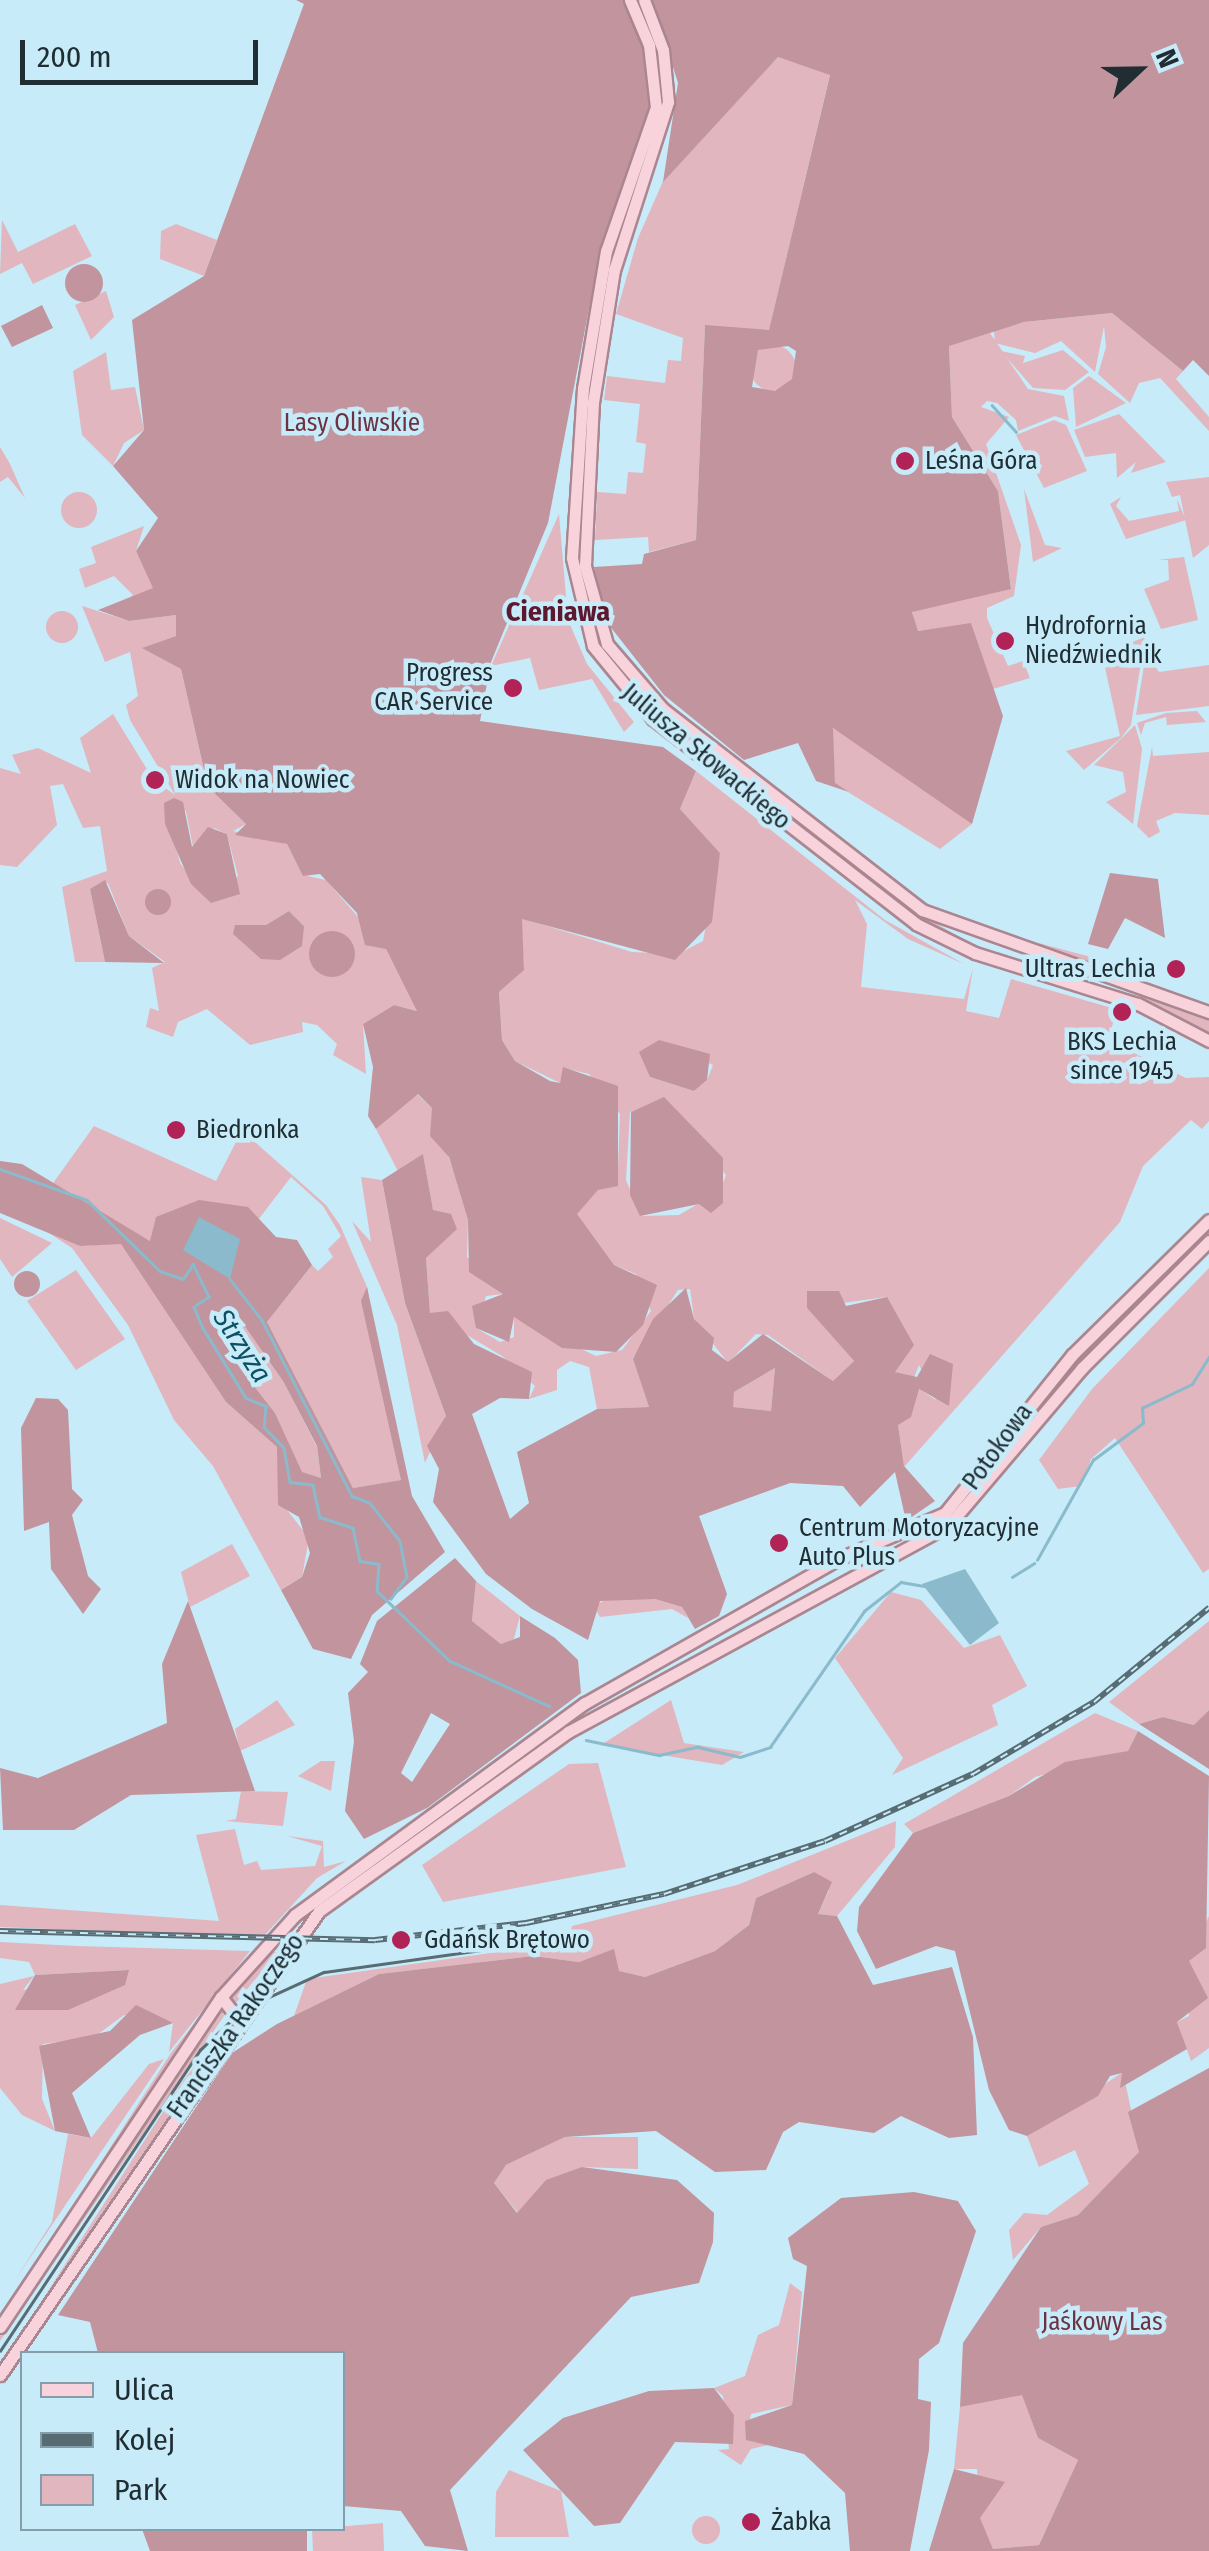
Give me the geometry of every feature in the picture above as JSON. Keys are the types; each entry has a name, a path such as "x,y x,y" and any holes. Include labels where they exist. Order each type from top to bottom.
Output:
{"main road":[{"name":"Juliusza Słowackiego","path":"630,0 649,46 656,107 606,251 582,388 572,558 593,646 653,720 901,914 975,953 1122,998 1209,1041"},
{"name":"Juliusza Słowackiego","path":"644,0 662,50 668,102 614,270 596,374 585,566 607,644 662,709 922,910 1209,1012"},
{"name":"Potokowa","path":"639,1672 838,1560 906,1533 958,1502 1036,1395 1209,1220"},
{"name":"Potokowa","path":"648,1685 912,1547 975,1502 1133,1316 1209,1242"},
{"path":"1122,1304 1133,1316"},
{"path":"906,1533 912,1547"},
{"path":"711,1631 719,1646"},
{"name":"Franciszka Rakoczego","path":"0,2327 221,1997 335,1881 639,1672"},
{"name":"Franciszka Rakoczego","path":"0,2375 286,1949 342,1890 648,1685"},
{"path":"221,1997 240,2021"}],"green space":[{"name":"Lasy Oliwskie","path":"296,0 624,0 647,56 649,119 601,246 548,523 491,662 480,721 663,747 696,771 680,809 720,853 712,922 675,960 522,919 524,970 499,992 502,1040 515,1061 550,1081 560,1083 563,1067 618,1086 618,1186 598,1190 577,1214 614,1265 657,1285 643,1325 616,1352 562,1348 514,1317 509,1342 476,1328 472,1306 503,1294 469,1272 468,1220 449,1157 430,1136 432,1108 418,1094 376,1129 368,1116 373,1067 363,1024 394,1005 417,1011 386,949 365,945 357,913 320,874 303,876 287,844 235,835 246,824 208,787 181,669 142,648 176,636 176,615 129,621 98,610 153,588 136,551 158,518 113,466 144,430 132,320 204,276 304,4"},
{"path":"652,0 1209,0 1209,376 1193,360 1183,371 1112,313 1024,322 949,346 952,417 998,491 1011,589 912,612 918,631 971,623 1003,716 972,824 833,728 835,783 849,792 816,781 798,743 744,760 664,695 605,620 594,567 642,564 644,554 696,540 705,325 769,330 830,75 778,57 663,182 678,83","holes":["788,346 796,351 792,379 775,391 752,387 758,350"]},
{"path":"778,57 830,74 769,331 705,326 696,540 649,552 648,537 595,540 597,492 626,494 628,472 643,473 646,444 636,442 640,404 604,400 607,376 665,383 668,360 681,361 683,338 616,314 638,238 664,179"},
{"path":"2,220 18,252 75,224 92,256 33,284 22,263 0,274"},
{"path":"176,224 217,240 204,276 160,259 161,231"},
{"path":"84,264 97,270 103,283 97,296 84,302 71,296 65,283 71,270"},
{"path":"106,291 114,317 91,340 75,305"},
{"path":"42,305 53,328 12,347 1,326"},
{"path":"1112,313 1183,371 1176,379 1209,417 1209,431 1160,378 1139,383 1130,403 1098,374 1106,347 1104,326 1095,372 1061,341 1035,353 995,343 994,331 1024,322"},
{"path":"990,333 1028,389 1064,396 1069,421 1055,416 1018,431 1016,420 997,403 987,401 981,407 1009,417 986,444 1021,545 1014,596 987,608 987,618 1008,666 1023,661 1030,678 993,689 971,624 917,631 912,611 1011,588 998,491 952,417 949,345"},
{"path":"773,345 789,352 796,368 789,384 773,391 757,384 750,368 757,352"},
{"path":"1063,350 1089,372 1065,390 1033,388 1001,351 1025,356 1023,363"},
{"path":"106,352 111,390 135,387 144,430 124,443 113,466 82,435 73,371"},
{"path":"1089,376 1126,403 1076,427 1073,388"},
{"path":"1119,414 1166,462 1131,473 1136,462 1117,478 1116,453 1085,457 1074,430"},
{"path":"1054,420 1066,425 1087,471 1044,488 1016,435"},
{"path":"0,447 25,498 8,477 0,482"},
{"path":"1209,477 1209,545 1193,558 1180,495 1172,497 1166,482"},
{"path":"1024,489 1045,545 1062,548 1033,562"},
{"path":"79,492 92,497 97,510 92,523 79,528 66,523 61,510 66,497"},
{"path":"1121,497 1116,506 1129,521 1179,511 1177,499 1186,520 1126,539 1110,504"},
{"path":"559,514 568,620 587,664 634,722 624,732 592,679 539,690 530,658 491,666"},
{"path":"144,526 136,551 154,588 122,604 133,595 114,576 85,588 79,569 96,563 91,547"},
{"path":"1184,557 1198,620 1161,629 1144,589 1169,580 1168,560 1158,560"},
{"path":"82,606 129,621 176,615 176,636 143,648 181,669 208,787 246,824 233,831 287,844 303,875 326,880 386,949 418,1011 394,1005 363,1024 366,1074 333,1055 337,1044 317,1025 302,1022 303,1032 250,1045 207,1009 178,1022 173,1037 146,1027 150,1008 159,1011 152,968 165,962 129,936 108,883 90,889 105,962 75,962 62,887 107,871 100,826 83,828 63,784 50,786 57,825 17,867 0,865 0,768 21,774 12,755 38,748 91,773 80,738 113,714 153,779 175,795 130,720 126,705 138,696 130,652 105,662","holes":["164,804 186,811 193,847 214,828 227,834 238,876 211,903 180,863","289,911 304,926 293,950 235,925 266,925"]},
{"path":"62,611 74,615 78,627 74,639 62,643 50,639 46,627 50,615"},
{"path":"1145,637 1131,725 1121,738 1084,770 1066,751 1120,736 1102,654"},
{"path":"1146,653 1159,672 1209,665 1209,706 1136,715"},
{"path":"1197,711 1206,722 1167,725 1166,717 1145,723 1141,735 1137,723 1166,713"},
{"path":"1135,725 1142,749 1133,824 1106,802 1126,792 1123,772 1094,765"},
{"path":"832,728 880,752 972,824 940,849 835,784"},
{"path":"1152,747 1153,756 1209,752 1209,815 1175,813 1156,821 1160,832 1149,838 1137,826"},
{"path":"713,760 900,902 971,944 915,918"},
{"path":"696,771 885,920 964,964 908,939 855,900 867,924 861,987 964,999 973,968 966,1011 999,1018 1011,979 1119,1010 1103,1047 1110,1051 1115,1044 1186,1078 1209,1077 1209,1121 1202,1129 1191,1120 1143,1166 1120,1222 904,1467 898,1425 919,1389 936,1400 919,1365 913,1380 895,1372 886,1297 807,1308 854,1361 833,1381 768,1335 756,1334 728,1363 694,1319 690,1289 678,1290 633,1358 649,1407 597,1409 589,1367 570,1361 557,1370 557,1390 529,1399 535,1386 502,1356 430,1313 426,1258 456,1229 433,1211 423,1154 400,1175 376,1129 417,1094 432,1108 453,1170 468,1220 467,1257 503,1294 486,1296 476,1328 500,1342 514,1337 514,1317 596,1356 622,1350 651,1311 636,1274 614,1265 579,1227 576,1213 618,1169 620,1114 589,1074 564,1068 560,1083 515,1061 502,1040 499,992 524,969 521,918 632,952 678,954 703,941 720,853 680,809","holes":["659,1040 713,1065 707,1080 694,1091 650,1077","651,1104 674,1108 726,1175 720,1191 679,1215 641,1216 626,1180 630,1112"]},
{"path":"174,798 183,802 192,847 208,827 227,834 240,894 211,903 191,884 165,824 164,803"},
{"path":"1110,873 1158,879 1165,938 1125,918 1108,949 1088,944"},
{"path":"105,880 129,936 164,963 105,962 90,889"},
{"path":"158,889 167,893 171,902 167,911 158,915 149,911 145,902 149,893"},
{"path":"289,911 304,926 302,946 280,960 261,959 233,934 235,925 266,925"},
{"path":"332,931 348,938 355,954 348,970 332,977 316,970 309,954 316,938"},
{"path":"1001,933 1091,957 1141,984"},
{"path":"984,949 1209,1018 1209,1034 1130,996"},
{"path":"659,1040 710,1054 707,1080 694,1091 650,1077 639,1052"},
{"path":"664,1097 723,1158 723,1203 711,1213 699,1204 640,1216 630,1195 631,1112"},
{"path":"94,1126 216,1181 237,1140 227,1127 238,1127 326,1205 340,1225 367,1287 401,1480 353,1488 267,1322 312,1265 318,1271 333,1257 328,1249 341,1236 323,1206 291,1177 258,1220 247,1207 180,1208 152,1242 51,1186"},
{"path":"423,1154 433,1210 451,1214 457,1229 426,1258 430,1313 448,1311 474,1344 532,1372 529,1399 500,1398 472,1414 510,1519 529,1503 517,1452 597,1409 649,1407 633,1359 653,1319 686,1288 694,1319 714,1338 712,1350 728,1362 763,1334 833,1381 854,1361 807,1308 807,1291 839,1291 846,1306 887,1297 914,1345 895,1372 917,1377 930,1354 953,1364 949,1406 919,1389 911,1417 898,1425 904,1466 935,1501 906,1521 895,1472 860,1507 843,1486 790,1483 699,1516 727,1594 719,1616 695,1629 682,1607 655,1599 600,1601 588,1640 532,1609 486,1574 433,1502 439,1469 427,1446 446,1416 405,1303 382,1180","holes":["775,1368 771,1411 733,1407 734,1392"]},
{"path":"0,1161 22,1164 150,1241 156,1217 199,1200 248,1207 276,1237 297,1240 312,1265 267,1322 353,1488 401,1480 361,1301 367,1287 412,1496 445,1552 372,1615 351,1659 313,1649 281,1590 302,1577 310,1553 299,1517 278,1505 277,1447 226,1402 121,1244 80,1246 0,1213","holes":["232,1308 283,1381 317,1446 321,1478 302,1472 275,1413 237,1364 221,1332 220,1314"]},
{"path":"361,1177 382,1180 405,1303 446,1416 425,1463 397,1325 352,1221 371,1242"},
{"path":"0,1218 52,1243 12,1277 0,1259"},
{"path":"35,1224 80,1246 121,1243 226,1402 277,1447 287,1510 309,1538 302,1577 281,1590 213,1466 174,1420 128,1325 72,1248"},
{"path":"1209,1227 1209,1234 1132,1309 1129,1304"},
{"path":"1209,1268 1209,1569 1203,1573 1115,1438 1091,1459 1081,1486 1058,1489 1039,1460 1092,1389"},
{"path":"76,1270 125,1339 76,1370 27,1301"},
{"path":"27,1271 36,1275 40,1284 36,1293 27,1297 18,1293 14,1284 18,1275"},
{"path":"232,1308 283,1381 317,1447 321,1478 301,1472 275,1413 237,1364 221,1332 220,1314"},
{"path":"775,1368 771,1411 732,1407 734,1392"},
{"path":"36,1398 58,1399 68,1410 72,1489 83,1500 72,1515 88,1576 101,1589 83,1614 51,1569 49,1522 24,1531 21,1428"},
{"path":"232,1544 250,1576 190,1607 181,1572"},
{"path":"455,1558 476,1581 472,1621 501,1644 520,1637 520,1616 555,1638 578,1660 581,1693 427,1808 364,1839 345,1811 354,1741 348,1693 368,1672 360,1664 377,1621","holes":["431,1713 450,1724 412,1782 401,1773"]},
{"path":"476,1581 520,1616 513,1642 501,1644 472,1621"},
{"path":"891,1592 921,1600 964,1648 1000,1635 1027,1686 992,1705 998,1725 892,1775 903,1758 835,1658"},
{"path":"607,1599 655,1599 682,1607 688,1618 672,1609 600,1617 594,1606"},
{"path":"188,1601 255,1791 131,1795 74,1830 3,1830 0,1768 38,1778 167,1723 162,1664"},
{"path":"1209,1621 1209,1710 1195,1725 1163,1717 1139,1724 1109,1702"},
{"path":"277,1700 295,1725 240,1751 235,1729"},
{"path":"671,1700 684,1743 744,1752 722,1765 601,1745"},
{"path":"1209,1710 1209,1769 1139,1724 1163,1717 1194,1725"},
{"path":"1095,1713 1138,1731 1128,1751 1035,1777 1009,1796 913,1833 904,1824"},
{"path":"1138,1731 1209,1776 1206,1948 1189,1961 1208,1998 1177,2022 1187,2049 1120,2088 1122,2073 1110,2076 1098,2096 1027,2136 1009,2130 989,2090 955,1951 936,1946 876,1969 857,1931 859,1907 913,1833 1009,1796 1065,1762 1128,1751"},
{"path":"321,1761 335,1761 331,1791 298,1776"},
{"path":"598,1763 626,1867 443,1902 422,1865 569,1764"},
{"path":"241,1791 288,1792 283,1826 226,1821 236,1819"},
{"path":"896,1821 895,1847 837,1916 818,1914 829,1890 814,1872 756,1898 749,1925 715,1951 645,1977 618,1971 614,1950 579,1962 533,1956 379,1974 294,2016 307,1979 569,1942 572,1926 737,1885"},
{"path":"235,1829 244,1865 257,1861 261,1870 315,1866 322,1846 287,1836 323,1841 324,1867 346,1861 317,1878 262,1938 0,1927 0,1905 219,1921 196,1835"},
{"path":"814,1872 832,1882 818,1914 837,1916 873,1985 952,1967 973,2037 977,2135 949,2138 901,2116 874,2133 799,2122 783,2132 766,2170 715,2172 656,2131 565,2137 506,2165 494,2183 517,2213 546,2180 582,2167 677,2180 714,2213 713,2242 699,2283 631,2297 450,2490 468,2551 425,2546 401,2511 345,2506 345,2351 97,2351 90,2322 58,2315 232,2053 277,2024 379,1974 533,1956 579,1962 614,1949 619,1971 645,1977 715,1951 749,1925 756,1898"},
{"path":"1209,1916 1209,2048 1191,2061 1177,2022 1189,2016 1188,1961"},
{"path":"0,1942 250,1951 169,2052 173,2023 124,2015 94,2037 43,2044 42,2099 55,2131 22,2115 0,2088 0,1984 34,1976 23,1990 129,1970 35,1975 29,1962 0,1958"},
{"path":"269,1952 278,1952 230,2010 231,1999"},
{"path":"129,1970 125,1985 68,2010 15,2010 35,1975"},
{"path":"215,1997 0,2319 171,2053"},
{"path":"136,2005 173,2023 140,2035 72,2093 91,2138 55,2131 39,2046 110,2031"},
{"path":"220,2006 224,2016 0,2341 0,2336"},
{"path":"229,2023 224,2038 0,2366 182,2082"},
{"path":"164,2059 15,2280 52,2222 68,2134 91,2138 149,2064"},
{"name":"Jaśkowy Las","path":"1209,2068 1209,2551 929,2551 954,2469 1005,2482 980,2518 993,2549 1039,2545 1078,2460 1038,2438 1022,2395 960,2407 963,2343 1041,2227 1078,2215 1139,2152 1128,2112"},
{"path":"1123,2072 1140,2152 1078,2215 1041,2227 1013,2260 1009,2230 1024,2213 1047,2215 1089,2184 1075,2150 1039,2167 1027,2136"},
{"path":"565,2137 638,2137 638,2169 582,2167 518,2213 494,2183 506,2165"},
{"path":"914,2192 958,2201 976,2231 939,2343 919,2359 918,2399 931,2402 929,2450 910,2551 850,2551 845,2493 804,2454 746,2440 745,2421 792,2405 807,2266 793,2259 788,2238 841,2198"},
{"path":"790,2283 802,2292 792,2405 751,2414 746,2439 773,2444 751,2449 741,2465 718,2450 729,2449 723,2396 714,2388 745,2376 758,2335 779,2325"},
{"path":"714,2388 734,2415 733,2444 675,2442 620,2523 594,2526 523,2450 563,2418 649,2391"},
{"path":"1022,2394 1038,2438 1078,2460 1039,2545 993,2549 979,2518 977,2469 954,2469 960,2407"},
{"path":"509,2470 561,2491 569,2537 495,2537 496,2492"},
{"path":"706,2516 716,2520 720,2530 716,2540 706,2544 696,2540 692,2530 696,2520"},
{"path":"383,2523 384,2551 313,2551 312,2531 345,2531 345,2526"},
{"path":"143,2531 307,2531 307,2551 150,2551"}],"water":[{"path":"199,1217 240,1239 230,1279 183,1250"},
{"path":"965,1569 999,1623 970,1645 922,1584"}],"waterway":[{"path":"992,405 1016,432"},
{"name":"Strzyża","path":"0,1169 87,1200 160,1271 183,1279 193,1264 209,1297 194,1307 203,1328 246,1398 266,1406 264,1427 284,1448 290,1482 313,1485 320,1517 353,1528 360,1561 379,1564 377,1591 450,1661 549,1706"},
{"path":"230,1279 262,1320 352,1496 370,1503 400,1541 407,1577 391,1599"},
{"name":"Strzyża","path":"1037,1560 1093,1460 1143,1423 1142,1408 1192,1384 1209,1357"},
{"name":"Strzyża","path":"1012,1577 1034,1563"},
{"name":"Strzyża","path":"586,1740 659,1755 698,1747 740,1757 770,1747 864,1611 901,1582 924,1586"}],"tram line":[{"path":"0,2351 200,2050 243,2009 324,1972 567,1938"}],"railway":[{"path":"0,1931 375,1940 526,1923 664,1894 825,1841 973,1774 1094,1702 1209,1608"}],"place":[{"name":"Leśna Góra","path":"905,461"},
{"name":"Hydrofornia Niedźwiednik","path":"1005,641"},
{"name":"Progress CAR Service","path":"513,688"},
{"name":"Widok na Nowiec","path":"155,780"},
{"name":"Ultras Lechia","path":"1176,969"},
{"name":"BKS Lechia since 1945","path":"1122,1012"},
{"name":"Biedronka","path":"176,1130"},
{"name":"Centrum Motoryzacyjne Auto Plus","path":"779,1543"},
{"name":"Gdańsk Brętowo","path":"401,1940"},
{"name":"Żabka","path":"751,2522"}],"district":[{"name":"Cieniawa","path":"558,612"}]}
